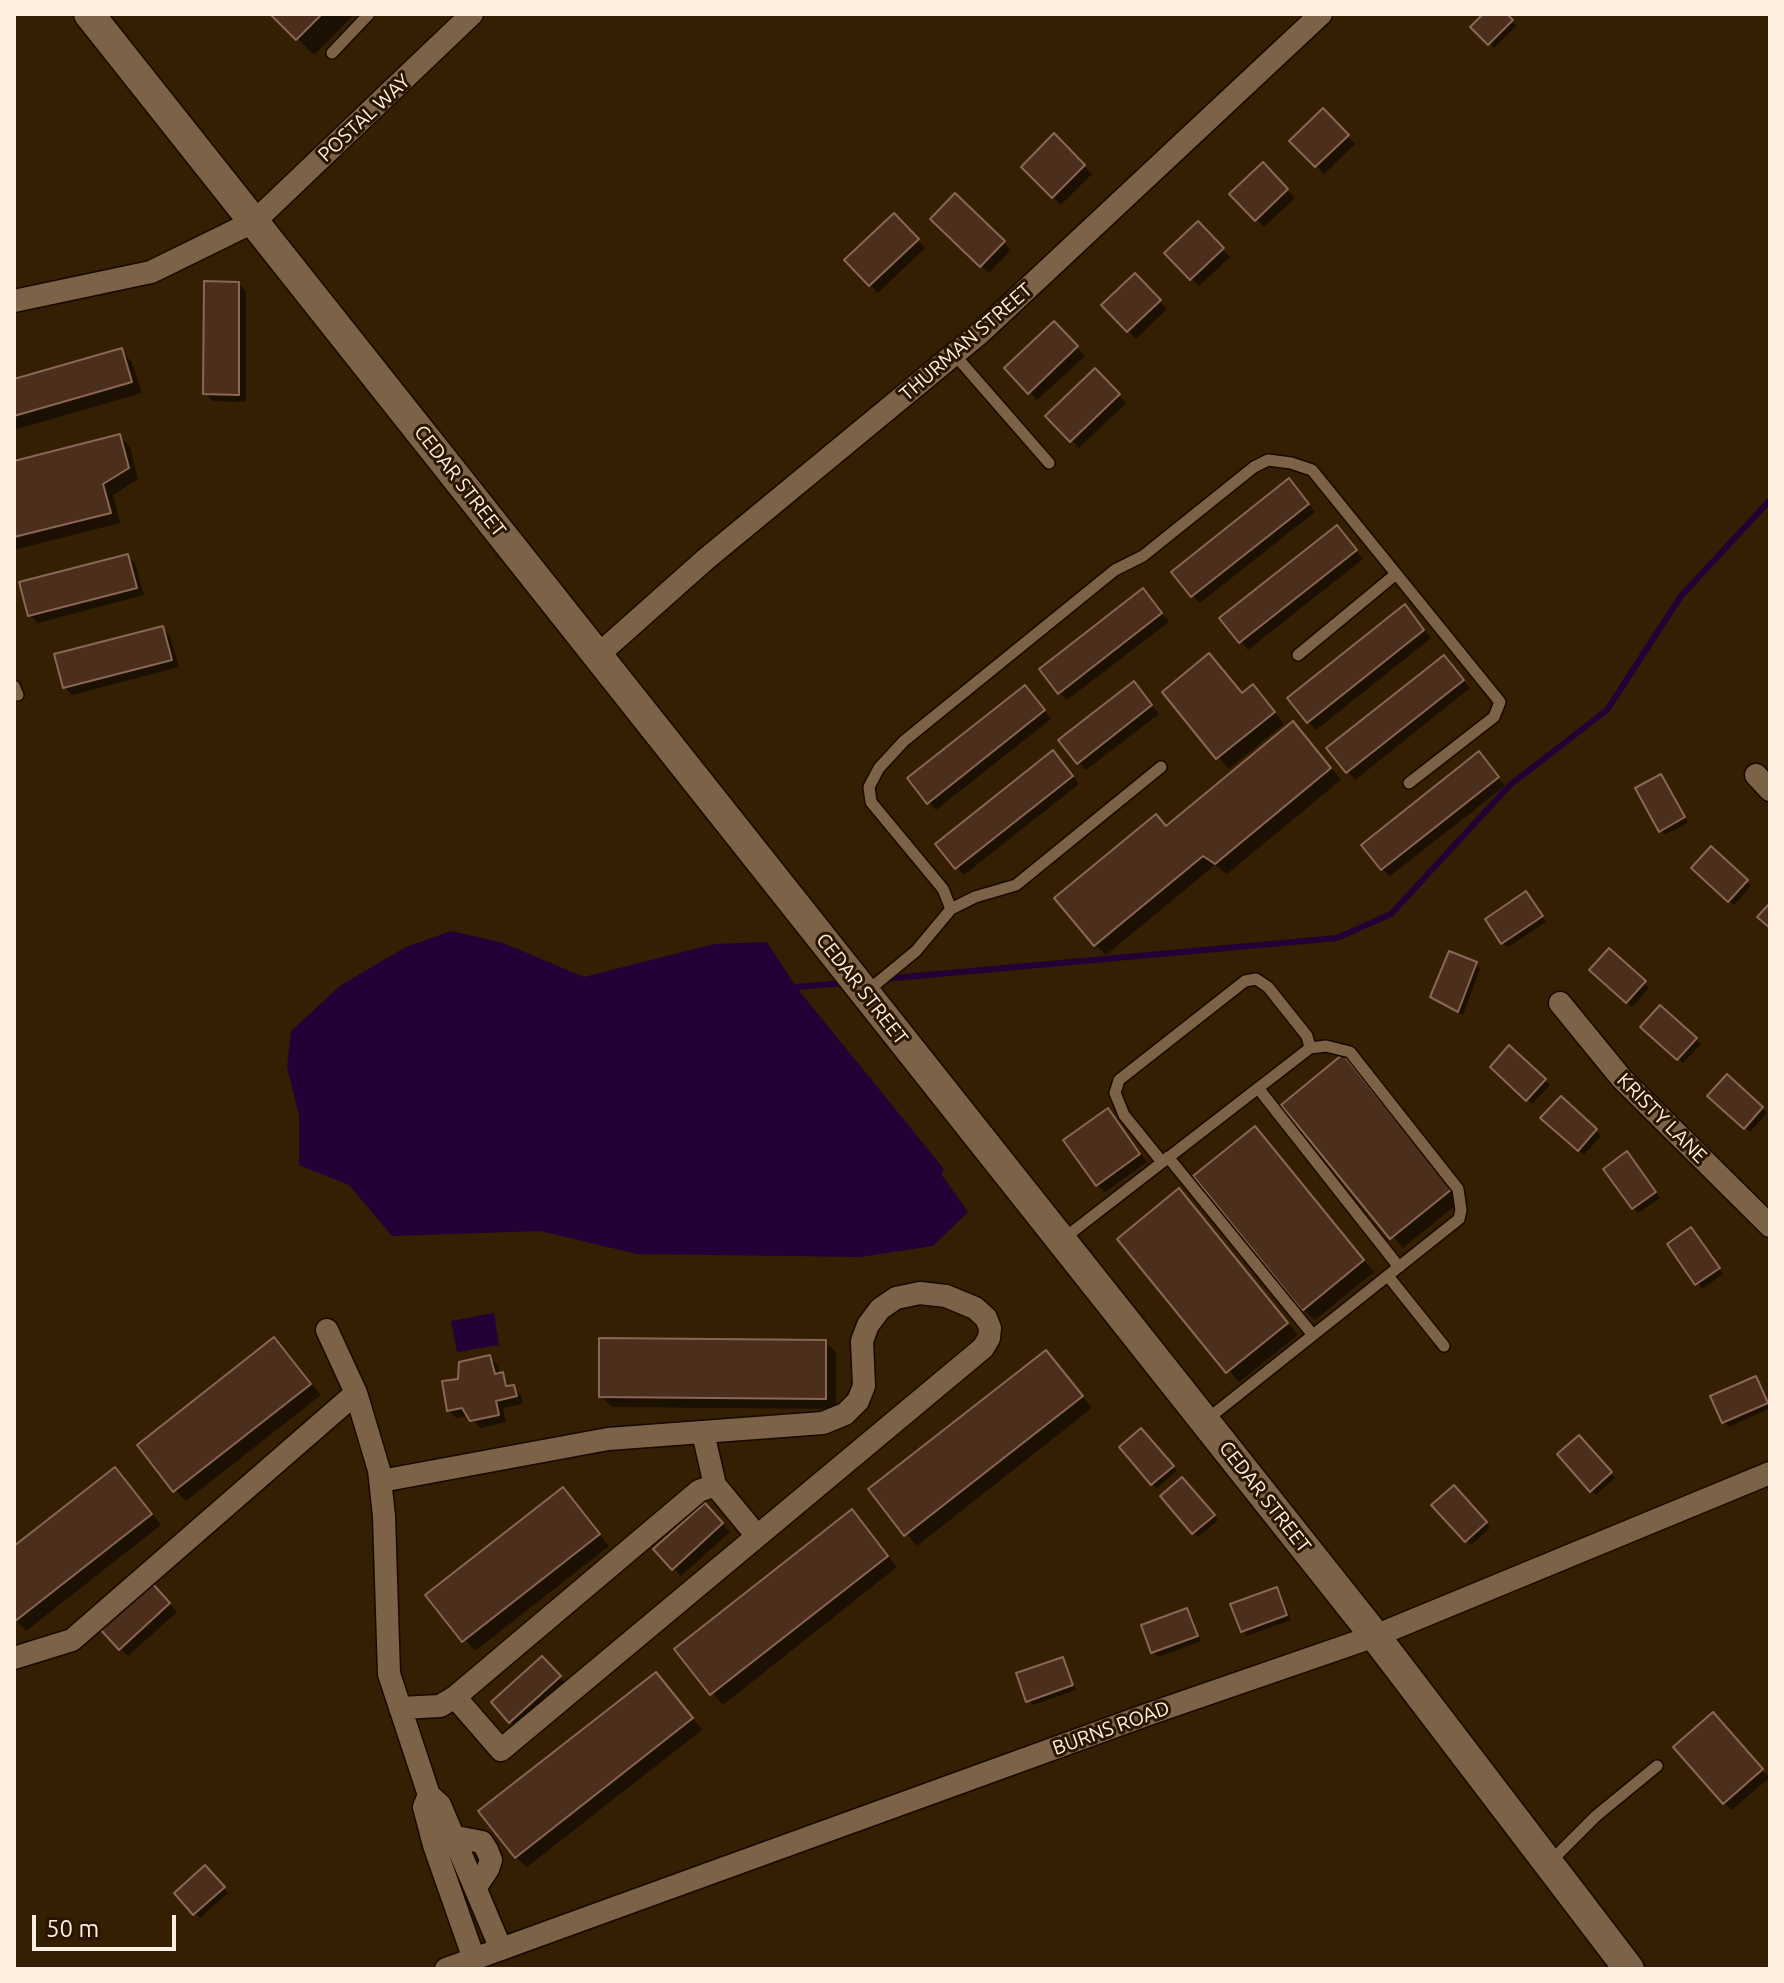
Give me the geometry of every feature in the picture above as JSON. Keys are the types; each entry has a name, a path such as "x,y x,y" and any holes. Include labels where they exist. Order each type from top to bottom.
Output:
{"street":[{"name":"CEDAR STREET","path":"89,14 1375,1636 1629,1969"},
{"name":"POSTAL WAY","path":"14,301 151,272 255,221 472,14"},
{"name":"THURMAN STREET","path":"598,655 706,559 954,354 1321,14"},
{"name":"KRISTY LANE","path":"1560,1003 1622,1079 1770,1226"},
{"path":"381,1481 608,1439 823,1423 845,1414 858,1401 864,1386 862,1341 868,1325 880,1309 896,1298 920,1293 946,1296 975,1308 986,1318 990,1328 983,1348 501,1750 455,1697"},
{"path":"327,1330 356,1393 381,1481 389,1674 429,1795 440,1805 456,1837 501,1949"},
{"path":"14,1658 72,1640 356,1393"},
{"path":"703,1433 715,1485 757,1536"},
{"name":"BURNS ROAD","path":"446,1969 1149,1714 1375,1636 1770,1473"},
{"path":"400,1708 440,1706 455,1697 699,1491 715,1485"},
{"path":"429,1795 424,1807 434,1845 474,1959"}],"lane":[{"path":"332,53 369,14"},
{"path":"954,354 1049,463"},
{"path":"951,909 943,889 871,802 869,787 879,768 904,741 1115,570 1143,556 1254,467 1268,460 1312,470 1500,702 1494,717 1409,783"},
{"path":"1298,655 1396,574"},
{"path":"865,993 916,951 951,909 975,897 1016,885 1161,767"},
{"path":"1310,1048 1307,1036 1268,987 1256,979 1245,981 1119,1080 1115,1093 1124,1115 1313,1335"},
{"path":"1061,1240 1310,1048 1326,1046 1350,1052 1458,1189 1459,1219 1204,1421"},
{"path":"1258,1088 1399,1267"},
{"path":"1388,1276 1444,1346"},
{"path":"1548,1863 1596,1816 1657,1766"},
{"path":"434,1845 456,1837"}],"shaded area":[{"path":"451,931 503,943 584,977 714,944 767,942 796,987 944,1169 941,1174 968,1212 933,1246 860,1257 637,1254 540,1231 392,1236 349,1185 299,1165 299,1115 287,1067 291,1031 341,985 406,947"},
{"path":"494,1313 499,1345 457,1352 451,1321"}],"building":[{"path":"270,14 322,14 296,40"},
{"path":"1483,14 1507,14 1513,20 1488,45 1470,27"},
{"path":"1323,108 1349,135 1315,167 1289,141"},
{"path":"1054,133 1085,165 1052,198 1021,167"},
{"path":"1263,162 1288,189 1255,221 1229,194"},
{"path":"955,193 1005,241 980,267 930,219"},
{"path":"894,213 919,239 869,286 844,260"},
{"path":"1198,221 1224,248 1190,280 1164,253"},
{"path":"1135,273 1161,300 1127,332 1101,305"},
{"path":"204,281 239,282 239,395 203,394"},
{"path":"1054,321 1078,346 1028,394 1004,368"},
{"path":"122,348 132,382 14,416 14,379"},
{"path":"1095,368 1120,394 1070,442 1045,416"},
{"path":"120,434 129,468 103,484 111,513 14,537 14,461"},
{"path":"1289,478 1309,504 1191,597 1171,572"},
{"path":"1337,525 1357,550 1239,643 1219,618"},
{"path":"128,554 137,588 28,616 19,582"},
{"path":"1143,588 1162,613 1058,694 1039,669"},
{"path":"1405,604 1424,630 1307,723 1287,698"},
{"path":"163,626 172,660 63,688 54,654"},
{"path":"1209,653 1242,693 1253,684 1275,712 1216,759 1162,692"},
{"path":"1444,655 1464,680 1346,773 1326,748"},
{"path":"1134,681 1152,705 1077,764 1058,740"},
{"path":"1025,685 1045,710 927,804 907,778"},
{"path":"1293,721 1331,768 1215,864 1203,856 1094,946 1054,898 1156,814 1166,826"},
{"path":"1053,750 1073,776 955,869 935,844"},
{"path":"1479,751 1499,777 1381,870 1361,845"},
{"path":"1661,774 1685,817 1659,832 1635,788"},
{"path":"1711,846 1748,880 1728,902 1691,868"},
{"path":"1526,891 1543,916 1501,944 1485,919"},
{"path":"1770,903 1770,928 1757,917"},
{"path":"1609,948 1646,981 1626,1003 1589,970"},
{"path":"1449,951 1477,962 1458,1012 1430,997"},
{"path":"1660,1005 1697,1038 1677,1060 1640,1027"},
{"path":"1509,1045 1546,1079 1526,1101 1490,1067"},
{"path":"1343,1054 1452,1189 1390,1239 1281,1105"},
{"path":"1727,1074 1763,1107 1744,1129 1707,1096"},
{"path":"1561,1096 1597,1129 1578,1151 1540,1118"},
{"path":"1108,1108 1140,1154 1096,1186 1063,1140"},
{"path":"1255,1126 1364,1260 1302,1311 1193,1176"},
{"path":"1627,1151 1656,1192 1632,1209 1603,1169"},
{"path":"1179,1188 1288,1323 1226,1373 1117,1239"},
{"path":"1691,1227 1720,1268 1695,1285 1667,1244"},
{"path":"274,1337 311,1384 173,1492 137,1445"},
{"path":"599,1338 826,1340 826,1399 599,1397"},
{"path":"1046,1350 1083,1396 904,1536 868,1489"},
{"path":"490,1355 495,1374 503,1372 506,1386 514,1385 517,1396 496,1401 499,1415 470,1421 462,1408 447,1411 442,1381 458,1379 459,1362"},
{"path":"1756,1376 1768,1403 1722,1423 1710,1396"},
{"path":"1141,1428 1174,1466 1151,1485 1119,1447"},
{"path":"1579,1435 1612,1472 1590,1492 1557,1454"},
{"path":"115,1467 152,1514 14,1622 14,1546"},
{"path":"1182,1477 1215,1515 1192,1534 1160,1496"},
{"path":"1454,1485 1487,1522 1465,1542 1431,1505"},
{"path":"563,1487 600,1534 462,1642 425,1595"},
{"path":"705,1503 723,1523 672,1570 653,1549"},
{"path":"852,1509 888,1556 710,1695 674,1649"},
{"path":"152,1583 170,1603 119,1650 100,1629"},
{"path":"1277,1587 1287,1615 1241,1632 1230,1604"},
{"path":"1187,1608 1198,1636 1151,1653 1141,1625"},
{"path":"542,1656 561,1676 509,1723 491,1702"},
{"path":"1063,1657 1073,1685 1026,1702 1016,1673"},
{"path":"656,1672 693,1718 515,1858 478,1811"},
{"path":"1713,1712 1763,1769 1723,1804 1673,1747"},
{"path":"205,1865 225,1887 193,1915 174,1893"}],"waterway":[{"path":"883,979 1337,938 1391,914 1510,785 1607,710 1681,596 1770,500"},
{"path":"796,987 844,983"}]}
